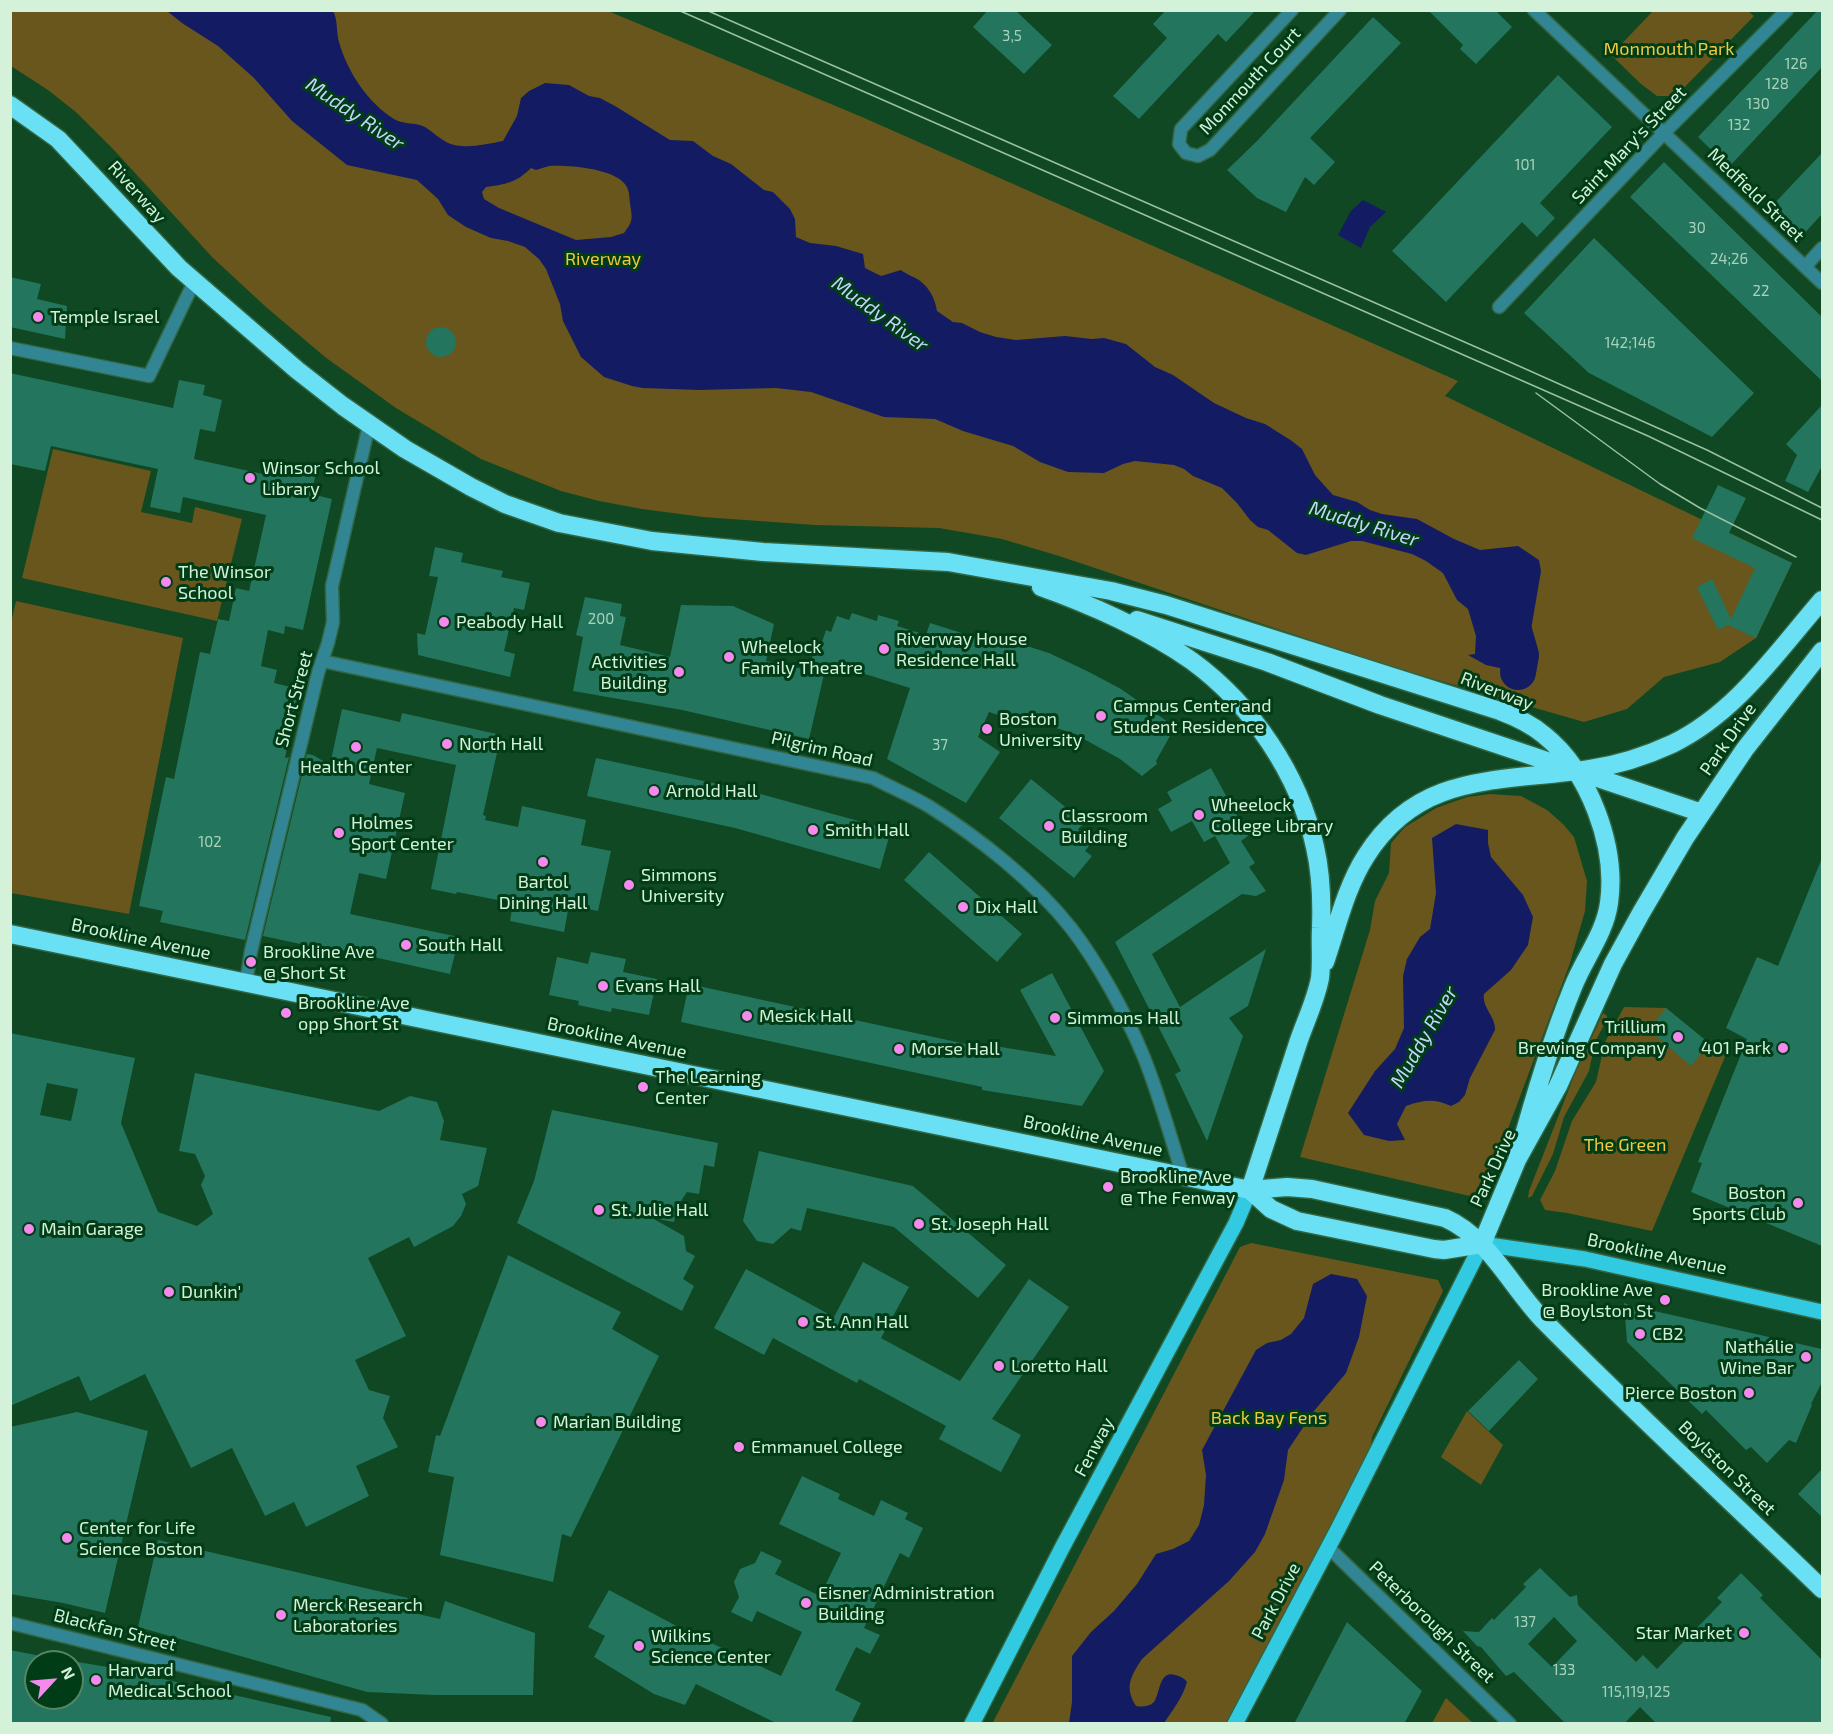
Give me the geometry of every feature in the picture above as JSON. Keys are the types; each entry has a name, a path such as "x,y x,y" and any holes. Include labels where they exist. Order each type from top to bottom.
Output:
{"highway":[{"name":"Riverway","path":"10,105 58,140 90,171 162,251 194,282 276,352 369,424 439,470 484,495 541,517 581,528 652,541 711,548 925,560 1111,591 1166,604 1500,711 1522,720 1542,733 1557,747 1575,771 1600,822 1606,842 1610,877 1609,905 1603,924 1572,988 1540,1076 1517,1160"},
{"name":"Riverway","path":"988,569 1035,584 1081,603 1159,641 1192,662 1232,696 1270,743 1295,788 1308,819 1315,845 1321,895 1320,979 1250,1190"},
{"name":"Park Drive","path":"1320,979 1362,863 1378,839 1400,817 1424,800 1455,787 1476,782 1609,765 1657,750 1683,738 1714,718 1752,682 1822,600"},
{"path":"1081,603 1267,662 1380,705 1702,813"},
{"name":"Park Drive","path":"1482,1244 1517,1160 1558,1086 1618,955 1702,813 1754,737 1822,651"},
{"name":"Brookline Avenue","path":"10,934 1250,1190 1287,1187 1312,1190 1445,1218 1454,1222 1482,1244"},
{"name":"Brookline Avenue","path":"1250,1190 1271,1209 1297,1221 1434,1249 1444,1250 1482,1244"},
{"name":"Boylston Street","path":"1482,1244 1545,1322 1822,1589"}],"main road":[{"name":"Fenway","path":"972,1724 1062,1548 1236,1223 1250,1190"},
{"name":"Brookline Avenue","path":"1482,1244 1592,1260 1822,1312"},
{"name":"Park Drive","path":"1235,1724 1482,1244"}],"street":[{"name":"Monmouth Court","path":"1292,10 1181,129 1179,144 1185,153 1198,156 1210,150 1340,10"},
{"name":"Medfield Street","path":"1534,10 1822,284"},
{"name":"Saint Mary's Street","path":"1499,307 1664,133 1787,10"},
{"path":"1805,267 1822,248"},
{"path":"10,348 149,376 194,282"},
{"name":"Short Street","path":"246,982 251,951 333,621 332,586 369,424"},
{"name":"Pilgrim Road","path":"322,661 873,778 929,807 987,847 1012,869 1071,928 1087,951 1143,1055 1184,1176"},
{"name":"Peterborough Street","path":"1328,1547 1510,1724"},
{"name":"Blackfan Street","path":"10,1623 356,1708 367,1712 382,1724"}],"green space":[{"name":"Riverway","path":"10,11 608,11 862,117 1458,381 1445,396 1792,563 1756,638 1720,662 1664,677 1627,709 1584,722 1385,665 1002,539 939,528 815,525 703,517 642,509 561,491 481,459 396,408 325,357 266,307 213,258 77,113 48,90 11,66"},
{"name":"Monmouth Park","path":"1653,11 1748,11 1754,16 1676,96 1657,96 1611,55"},
{"path":"53,449 151,471 141,512 192,523 195,507 242,519 217,621 22,578"},
{"path":"16,601 183,638 129,914 11,893 10,627"},
{"path":"1490,794 1521,796 1547,810 1563,824 1574,837 1587,881 1585,911 1570,963 1506,1134 1485,1183 1474,1197 1300,1157 1370,930 1375,901 1389,873 1391,843 1405,827 1436,808 1467,797"},
{"name":"The Green","path":"1624,1007 1666,1008 1712,1046 1727,1052 1652,1231 1545,1210 1540,1200 1555,1171 1572,1121 1596,1082 1605,1042"},
{"path":"1603,1013 1607,1019 1595,1042 1589,1071 1564,1117 1553,1154 1532,1196 1528,1198 1574,1076"},
{"name":"Back Bay Fens","path":"1251,1243 1438,1280 1443,1291 1372,1437 1370,1452 1226,1723 992,1724 1240,1247"},
{"path":"1467,1411 1503,1445 1481,1485 1441,1457"},
{"path":"1446,1698 1473,1723 1432,1723"}],"water":[{"path":"167,11 333,11 339,42 347,64 367,95 394,119 421,125 454,145 476,146 503,141 517,116 521,98 529,91 545,83 569,85 615,106 670,140 693,141 713,156 731,164 764,190 773,192 790,209 795,219 796,237 810,243 836,246 863,254 865,268 881,276 901,270 919,280 931,294 937,311 953,322 962,323 996,337 1016,340 1065,336 1104,338 1126,344 1155,367 1173,375 1214,403 1265,424 1292,441 1302,449 1315,475 1333,495 1357,502 1382,514 1417,519 1480,550 1518,546 1539,560 1541,571 1526,659 1509,670 1486,665 1468,655 1475,654 1476,636 1468,609 1457,600 1443,573 1426,561 1412,554 1362,541 1351,541 1306,555 1297,553 1268,530 1258,527 1222,488 1174,465 1135,461 1104,473 1068,472 1040,462 1013,446 963,431 935,419 884,417 811,392 776,388 699,390 643,388 604,377 581,357 563,321 560,304 546,269 539,259 525,247 491,238 466,227 448,215 438,199 417,180 347,165 292,121 254,78 218,46","holes":["557,166 599,171 618,178 624,183 629,193 632,216 624,233 611,237 576,240 499,208 484,199 482,192 486,187 510,182 531,168 536,170"]},
{"path":"1363,200 1386,212 1370,227 1361,248 1338,235 1351,211"},
{"path":"1456,824 1488,830 1491,857 1523,895 1533,917 1528,945 1511,970 1484,994 1485,1004 1495,1030 1470,1078 1465,1095 1459,1102 1451,1106 1428,1101 1406,1106 1397,1124 1405,1140 1389,1141 1364,1135 1348,1113 1375,1071 1395,1049 1404,1028 1403,976 1407,959 1420,937 1430,929 1436,893 1432,838"},
{"path":"1331,1274 1357,1279 1367,1296 1359,1337 1346,1373 1314,1411 1288,1450 1284,1480 1265,1534 1255,1552 1229,1581 1142,1659 1132,1676 1130,1693 1136,1706 1150,1705 1154,1702 1163,1679 1170,1674 1185,1679 1187,1682 1180,1698 1164,1723 1069,1723 1072,1702 1072,1656 1091,1632 1114,1611 1137,1584 1156,1554 1189,1541 1199,1525 1204,1505 1206,1475 1202,1450 1256,1350 1291,1334 1304,1318 1313,1284"}],"building":[{"path":"988,10 1015,10 1052,45 1024,74 973,27"},
{"path":"1166,10 1256,10 1226,42 1218,34 1139,119 1113,96 1167,38 1153,24"},
{"path":"1428,10 1495,10 1512,27 1476,64 1460,49 1463,45"},
{"path":"1818,10 1822,10 1822,67 1729,167 1698,137"},
{"path":"1373,17 1401,43 1310,138 1335,162 1314,185 1305,177 1286,212 1257,198 1227,170"},
{"path":"1558,75 1612,127 1540,203 1555,218 1537,237 1522,222 1446,302 1392,251"},
{"path":"1822,153 1822,214 1801,237 1770,208"},
{"path":"1664,162 1822,317 1822,381 1630,197"},
{"path":"1594,238 1754,393 1712,437 1589,373 1524,313"},
{"name":"Temple Israel","path":"10,277 41,284 37,299 67,306 65,339 10,327"},
{"path":"441,327 451,332 456,342 451,352 441,357 431,352 426,342 431,332"},
{"path":"10,373 173,408 179,380 205,385 203,395 222,400 215,432 200,429 194,459 272,476 274,465 316,474 311,494 332,499 303,630 285,626 284,634 268,630 261,666 277,670 274,683 299,689 285,758 289,757 245,940 160,922 163,911 139,906 166,777 174,779 200,652 210,654 218,619 229,621 236,588 249,591 266,515 183,497 180,513 150,507 158,469 51,446 45,471 10,464"},
{"path":"1822,405 1822,466 1808,492 1785,481 1797,455 1786,444"},
{"path":"1718,485 1746,498 1729,533 1792,563 1756,638 1728,625 1718,630 1697,587 1712,579 1731,619 1755,568 1692,538"},
{"name":"Peabody Hall","path":"435,547 463,553 461,562 503,571 501,577 530,583 524,610 514,608 504,651 515,654 510,677 418,655 417,633 425,635 438,577 429,576"},
{"path":"585,597 622,604 620,616 626,617 620,645 670,657 681,605 733,606 774,624 766,661 808,670 817,643 821,645 826,630 831,632 837,616 849,620 852,613 877,621 878,615 899,621 897,626 926,635 930,623 987,641 989,634 1049,653 1089,672 1121,689 1175,727 1156,761 1157,764 1142,776 1120,759 1073,733 1028,720 1026,724 989,712 978,737 1000,752 966,803 887,759 910,688 852,670 850,674 826,666 809,739 682,710 573,691 583,637 576,635"},
{"path":"342,709 400,722 402,713 501,735 483,815 486,816 485,820 518,827 522,806 586,820 581,845 611,851 598,911 569,905 564,932 510,921 513,903 431,889 456,765 377,748 369,784 405,793 386,879 359,873 350,914 459,937 450,974 342,950 342,953 263,936 307,754 330,765"},
{"path":"596,758 746,790 891,830 880,869 735,828 587,796"},
{"path":"1211,768 1248,836 1241,841 1255,863 1249,867 1266,891 1256,896 1242,894 1152,954 1180,1007 1266,949 1248,1006 1229,1018 1243,1036 1207,1141 1175,1074 1181,1071 1115,942 1230,863 1215,836 1204,842 1192,821 1171,832 1158,809 1172,801 1167,792"},
{"name":"Classroom Building","path":"1031,779 1085,823 1078,829 1089,846 1085,851 1092,856 1074,878 999,818"},
{"name":"Dix Hall","path":"929,852 1022,934 997,962 904,880"},
{"name":"401 Park","path":"1822,858 1822,1246 1691,1192 1702,1163 1698,1162 1747,1039 1726,1028 1757,957 1778,966"},
{"name":"Evans Hall","path":"591,952 626,959 623,972 657,979 649,1015 612,1008 611,1012 578,1005 579,1001 549,995 557,957 588,964"},
{"path":"1052,973 1104,1071 1082,1106 982,1090 982,1087 681,1022 689,984 989,1049 989,1045 1056,1056 1020,990"},
{"path":"1666,1008 1709,1043 1691,1066 1649,1030"},
{"path":"10,1033 135,1058 121,1123 158,1212 197,1226 213,1214 201,1185 205,1176 195,1154 179,1151 195,1073 379,1111 410,1096 437,1102 444,1121 440,1140 487,1148 478,1186 462,1194 466,1204 461,1216 453,1226 414,1247 409,1237 368,1258 406,1336 355,1360 369,1390 390,1396 383,1418 398,1447 356,1466 369,1496 306,1527 294,1502 265,1516 232,1448 191,1468 145,1374 90,1401 79,1376 10,1406","holes":["47,1083 78,1089 71,1121 40,1115"]},
{"name":"St. Julie Hall","path":"552,1110 718,1143 714,1167 704,1165 699,1194 687,1192 677,1207 674,1222 652,1218 684,1236 686,1251 695,1256 683,1279 694,1286 682,1311 517,1223 534,1181"},
{"name":"St. Joseph Hall","path":"759,1151 913,1186 1006,1265 978,1298 894,1227 807,1208 801,1231 791,1228 773,1244 757,1241 743,1221"},
{"name":"Marian Building","path":"508,1255 621,1312 612,1329 659,1356 571,1537 562,1534 553,1582 440,1555 454,1477 428,1472 436,1435 440,1436"},
{"path":"863,1262 909,1287 881,1338 960,1381 1029,1279 1069,1307 992,1419 1021,1435 1001,1472 939,1439 946,1426 859,1379 857,1383 773,1338 764,1355 714,1328 746,1269 834,1317"},
{"name":"Pierce Boston","path":"1624,1303 1649,1313 1650,1310 1822,1349 1822,1382 1796,1443 1789,1440 1767,1463 1751,1447 1746,1450 1706,1410 1702,1414 1627,1342"},
{"path":"1519,1360 1538,1379 1489,1431 1468,1411"},
{"name":"Center for Life Science Boston","path":"77,1412 148,1431 105,1613 10,1594 10,1427"},
{"path":"1822,1469 1822,1517 1798,1494"},
{"name":"Eisner Administration Building","path":"802,1476 840,1494 838,1499 874,1516 881,1500 908,1513 905,1519 923,1528 909,1558 900,1553 864,1628 880,1635 870,1654 856,1647 835,1690 861,1703 851,1724 778,1724 696,1684 685,1705 654,1694 594,1657 605,1636 588,1627 609,1590 684,1630 781,1676 802,1632 757,1611 752,1622 731,1612 739,1597 734,1582 740,1569 755,1563 761,1551 782,1561 775,1574 820,1596 841,1553 779,1524"},
{"name":"Merck Research Laboratories","path":"158,1540 408,1598 405,1611 440,1619 445,1601 535,1633 533,1695 367,1692 138,1627"},
{"path":"1540,1568 1570,1597 1577,1595 1578,1605 1636,1662 1643,1655 1657,1669 1722,1602 1717,1598 1741,1573 1763,1595 1760,1598 1822,1660 1822,1724 1657,1724 1640,1707 1624,1724 1566,1724 1514,1672 1506,1676 1481,1647 1477,1646 1463,1631 1479,1632 1526,1587 1523,1584","holes":["1554,1617 1577,1641 1552,1667 1528,1644"]},
{"path":"1347,1622 1422,1691 1404,1724 1294,1724"},
{"path":"10,1650 24,1653 24,1710 84,1710 84,1663 331,1717 330,1724 10,1724"}],"waterway":[{"name":"Muddy River","path":"1510,617 1521,655 1518,672"}],"tram line":[{"path":"678,10 1648,436 1822,520"},
{"path":"706,10 1501,358 1707,450 1822,508"},
{"path":"1536,393 1660,484 1700,508 1796,557"}],"place":[{"name":"Temple Israel","path":"38,317"},
{"name":"Winsor School Library","path":"250,478"},
{"name":"The Winsor School","path":"166,582"},
{"name":"Peabody Hall","path":"444,622"},
{"name":"Riverway House Residence Hall","path":"884,649"},
{"name":"Wheelock Family Theatre","path":"729,657"},
{"name":"Activities Building","path":"679,672"},
{"name":"Campus Center and Student Residence","path":"1101,716"},
{"name":"Boston University","path":"987,729"},
{"name":"North Hall","path":"447,744"},
{"name":"Health Center","path":"356,747"},
{"name":"Arnold Hall","path":"654,791"},
{"name":"Wheelock College Library","path":"1199,815"},
{"name":"Classroom Building","path":"1049,826"},
{"name":"Smith Hall","path":"813,830"},
{"name":"Holmes Sport Center","path":"339,833"},
{"name":"Bartol Dining Hall","path":"543,862"},
{"name":"Simmons University","path":"629,885"},
{"name":"Dix Hall","path":"963,907"},
{"name":"South Hall","path":"406,945"},
{"name":"Brookline Ave @ Short St","path":"251,962"},
{"name":"Evans Hall","path":"603,986"},
{"name":"Brookline Ave opp Short St","path":"286,1013"},
{"name":"Mesick Hall","path":"747,1016"},
{"name":"Simmons Hall","path":"1055,1018"},
{"name":"Trillium Brewing Company","path":"1678,1037"},
{"name":"401 Park","path":"1783,1048"},
{"name":"Morse Hall","path":"899,1049"},
{"name":"The Learning Center","path":"643,1087"},
{"name":"Brookline Ave @ The Fenway","path":"1108,1187"},
{"name":"Boston Sports Club","path":"1798,1203"},
{"name":"St. Julie Hall","path":"599,1210"},
{"name":"St. Joseph Hall","path":"919,1224"},
{"name":"Main Garage","path":"29,1229"},
{"name":"Dunkin'","path":"169,1292"},
{"name":"Brookline Ave @ Boylston St","path":"1665,1300"},
{"name":"St. Ann Hall","path":"803,1322"},
{"name":"CB2","path":"1640,1334"},
{"name":"Nathálie Wine Bar","path":"1806,1357"},
{"name":"Loretto Hall","path":"999,1366"},
{"name":"Pierce Boston","path":"1749,1393"},
{"name":"Marian Building","path":"541,1422"},
{"name":"Emmanuel College","path":"739,1447"},
{"name":"Center for Life Science Boston","path":"67,1538"},
{"name":"Eisner Administration Building","path":"806,1603"},
{"name":"Merck Research Laboratories","path":"281,1615"},
{"name":"Star Market","path":"1744,1633"},
{"name":"Wilkins Science Center","path":"639,1646"},
{"name":"Harvard Medical School","path":"96,1680"}]}
